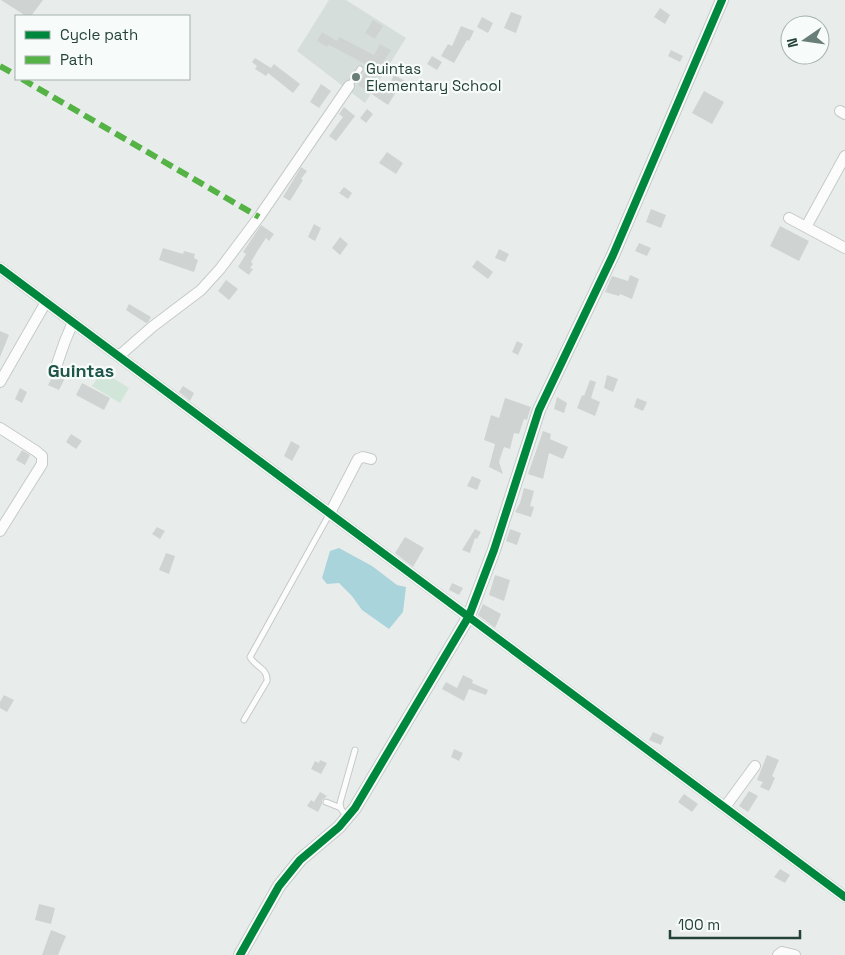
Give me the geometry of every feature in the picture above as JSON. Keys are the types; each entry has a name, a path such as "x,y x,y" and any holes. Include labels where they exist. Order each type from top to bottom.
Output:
{"street":[{"path":"240,955 279,886 300,860 338,827 344,812 355,808 469,616 494,550 539,410 613,255 651,170 722,0"},
{"path":"119,356 152,327 200,290 220,269 259,216 348,86"},
{"path":"806,227 845,156"},
{"path":"789,218 845,248"},
{"path":"0,268 845,897"},
{"path":"0,382 46,302"},
{"path":"58,364 73,322"},
{"path":"0,428 42,456 42,464 0,532"},
{"path":"330,513 358,459 363,457 371,459"},
{"path":"725,807 755,766"},
{"path":"778,955 782,952 795,955"}],"lane":[{"path":"348,86 360,69"},
{"path":"244,720 267,681 268,676 250,657 330,513"},
{"path":"344,812 341,798 354,750"},
{"path":"326,802 344,812"}],"shaded area":[{"name":"Guintas Elementary School","path":"329,0 346,0 406,38 365,103 297,51"}],"green space":[{"path":"102,371 129,388 120,403 92,386"}],"water":[{"path":"339,548 372,566 397,585 406,587 403,612 389,629 362,610 339,583 327,584 322,578 330,551"}],"building":[{"path":"1,0 43,0 32,15 24,15"},
{"path":"660,8 670,15 665,24 654,17"},
{"path":"511,12 522,16 516,33 504,28"},
{"path":"482,17 493,23 488,33 477,27"},
{"path":"373,20 383,26 375,39 365,33"},
{"path":"461,26 474,31 454,63 441,56 448,44 452,46"},
{"path":"322,32 337,41 339,37 374,55 380,44 391,50 374,80 387,89 394,75 409,83 405,91 399,87 388,105 358,85 369,66 329,45 327,47 317,41"},
{"path":"671,50 683,56 680,62 668,56"},
{"path":"432,56 442,62 437,70 427,64"},
{"path":"255,58 271,68 274,64 300,84 293,93 268,73 266,76 255,69 257,66 252,62"},
{"path":"321,84 331,91 319,108 310,102"},
{"path":"704,91 724,102 712,124 692,113"},
{"path":"344,107 355,116 336,141 329,136 343,117 339,114"},
{"path":"367,109 373,114 366,123 360,118"},
{"path":"387,152 403,163 396,174 379,163"},
{"path":"301,167 307,171 290,201 283,197"},
{"path":"344,187 352,193 348,199 339,193"},
{"path":"651,209 666,215 661,228 646,222"},
{"path":"314,224 321,228 315,241 308,237"},
{"path":"261,225 274,234 269,241 266,238 258,250 251,262 253,264 250,268 253,269 249,275 238,267 246,254 243,252"},
{"path":"780,226 809,241 799,261 770,246"},
{"path":"340,237 348,244 340,255 332,248"},
{"path":"639,243 651,248 647,256 635,251"},
{"path":"163,248 183,254 184,251 195,254 194,258 198,260 194,272 159,260"},
{"path":"499,249 509,254 505,262 495,258"},
{"path":"477,260 493,272 488,279 472,267"},
{"path":"630,275 639,279 632,299 620,294 619,296 605,292 612,276 628,281"},
{"path":"226,280 238,289 229,300 218,291"},
{"path":"129,304 151,317 148,322 146,323 126,310"},
{"path":"0,331 9,335 0,357"},
{"path":"517,341 523,344 518,355 512,352"},
{"path":"60,370 67,374 59,390 48,385 55,371"},
{"path":"607,375 618,379 613,392 604,388"},
{"path":"590,380 596,382 591,398 600,402 595,416 577,408"},
{"path":"82,383 110,398 104,410 76,395"},
{"path":"183,386 194,393 190,401 179,392"},
{"path":"20,388 27,392 22,403 15,399"},
{"path":"557,397 567,403 564,413 554,409"},
{"path":"505,398 531,407 527,420 524,419 519,434 514,433 510,449 504,447 499,462 503,474 489,467 495,444 484,440 491,415 499,418"},
{"path":"637,398 647,402 643,411 634,407"},
{"path":"543,431 551,434 550,439 568,447 563,459 549,453 543,479 528,474"},
{"path":"71,434 82,441 76,449 66,442"},
{"path":"291,441 300,446 292,461 284,456"},
{"path":"22,450 30,455 25,465 16,460"},
{"path":"472,476 481,480 477,490 467,486"},
{"path":"524,488 534,491 530,506 534,507 531,517 515,512 520,503"},
{"path":"157,527 165,531 160,539 152,534"},
{"path":"475,529 481,532 477,539 475,538 470,553 462,550"},
{"path":"510,529 521,533 517,545 506,541"},
{"path":"405,537 424,548 413,567 395,553"},
{"path":"166,553 175,556 169,574 159,570"},
{"path":"495,575 510,580 504,601 489,595"},
{"path":"452,583 463,588 459,595 449,590"},
{"path":"483,604 501,614 495,628 478,615"},
{"path":"463,675 473,680 472,683 488,690 486,695 469,689 464,701 442,689 446,682 457,688"},
{"path":"4,695 14,700 7,712 0,708 0,702"},
{"path":"653,732 664,737 661,745 649,740"},
{"path":"454,749 463,753 459,761 451,757"},
{"path":"767,755 779,760 772,776 775,778 769,791 760,787 763,782 757,780"},
{"path":"320,760 327,763 321,774 311,769 315,761 319,763"},
{"path":"749,791 758,796 748,812 739,806"},
{"path":"320,792 327,796 322,800 318,812 307,806 311,800 314,802"},
{"path":"684,794 698,804 692,812 678,802"},
{"path":"780,869 790,875 785,883 774,877"},
{"path":"39,904 55,908 51,924 35,920"},
{"path":"51,930 66,936 58,955 42,955"}],"marked path":[{"path":"0,66 15,74"},
{"path":"24,80 259,217"}],"cycle path":[{"path":"240,955 279,886 300,860 339,827 355,808 469,616 494,550 539,410 613,255 722,0"},
{"path":"0,268 845,897"}],"place":[{"name":"Guintas Elementary School","path":"356,77"}],"district":[{"name":"Guintas","path":"81,370"}]}
